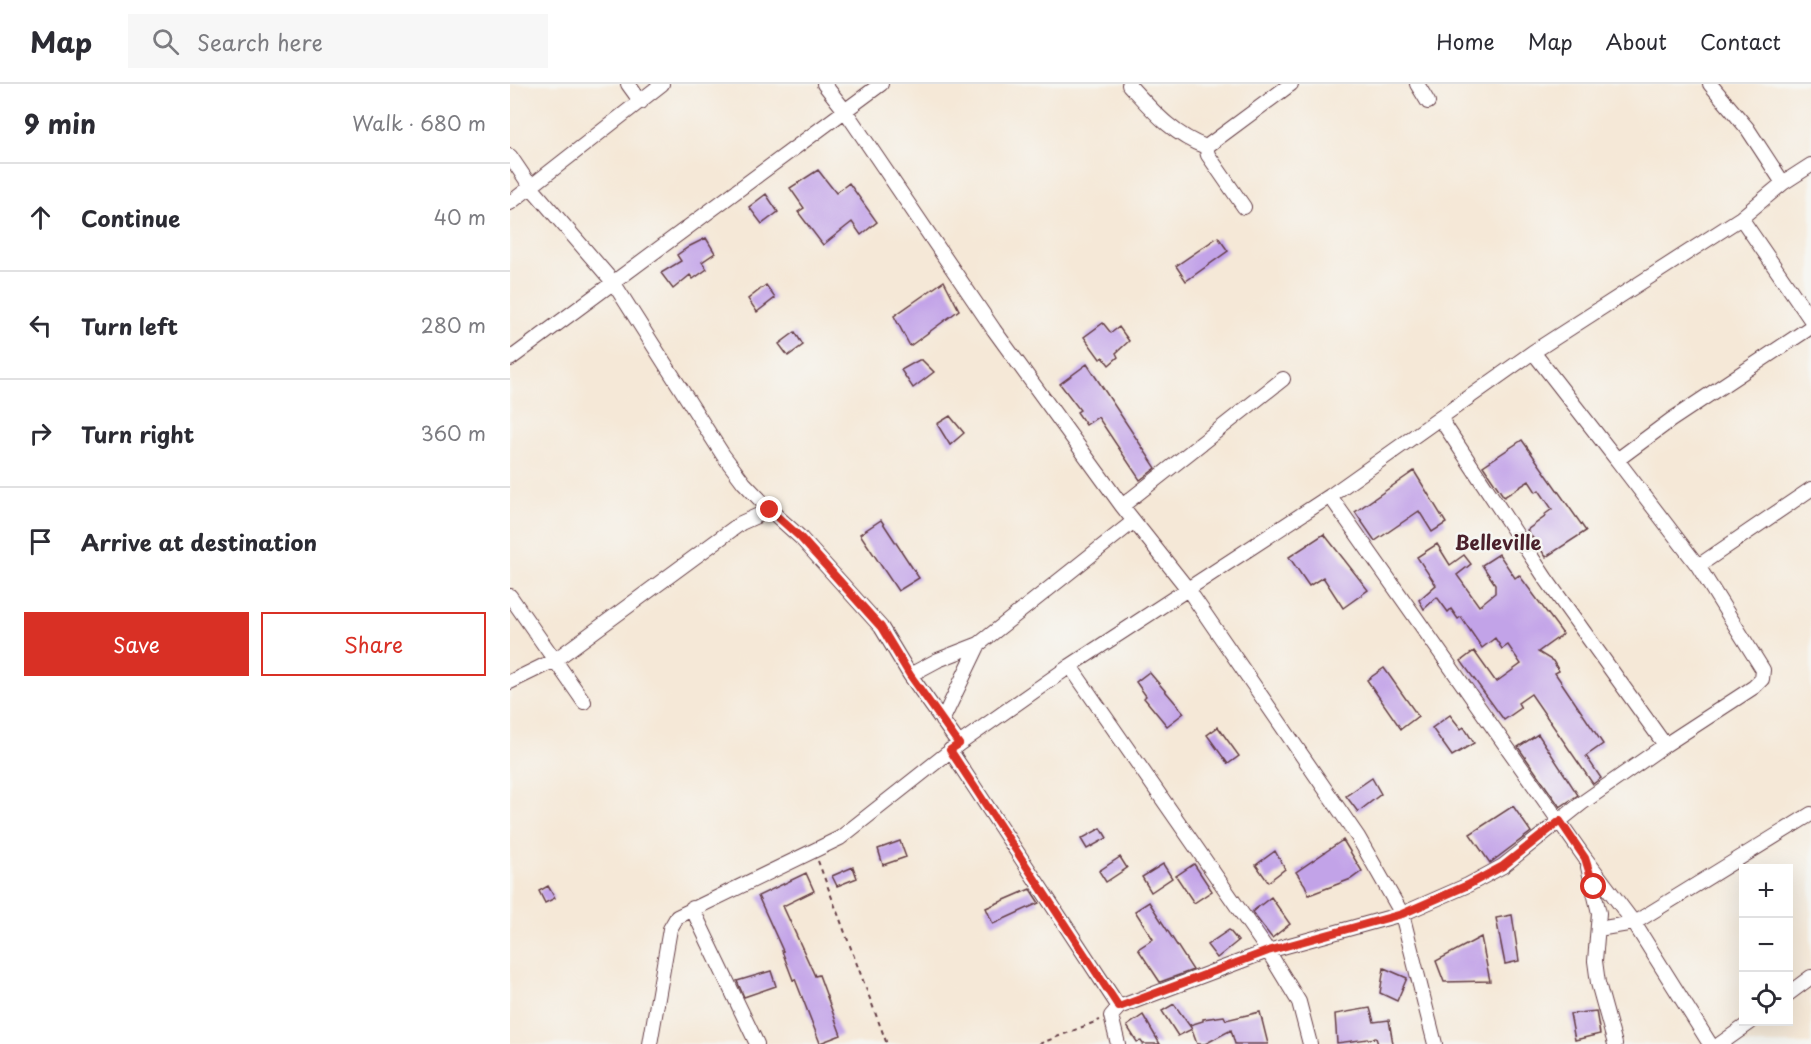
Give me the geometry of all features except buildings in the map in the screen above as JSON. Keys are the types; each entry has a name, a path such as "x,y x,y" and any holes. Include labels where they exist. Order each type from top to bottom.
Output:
{"street":[{"path":"628,84 641,102"},
{"path":"510,203 662,84"},
{"path":"824,84 846,112 994,330 1122,506 1187,588 1358,837 1402,914 1435,1044"},
{"path":"510,359 881,84"},
{"path":"1206,147 1291,84"},
{"path":"1417,84 1428,102"},
{"path":"1710,84 1748,128 1783,183"},
{"path":"1129,85 1174,131 1206,147"},
{"path":"1206,147 1208,154 1244,207"},
{"path":"510,156 531,187 613,282 723,455 744,483 800,537 881,627 910,675 942,721 954,747 1115,1011 1118,1044"},
{"path":"650,1044 670,929 677,917 840,837 954,747 1070,666 1330,496 1533,352 1741,218 1783,183 1811,165"},
{"path":"1741,218 1811,320"},
{"path":"1617,460 1671,420 1811,327"},
{"path":"1115,1011 1268,951 1402,914 1468,885 1503,866 1560,821 1665,745 1754,687 1762,679 1763,670 1698,566 1533,352"},
{"path":"1122,506 1283,379"},
{"path":"1440,418 1546,579 1665,745"},
{"path":"1698,566 1810,491"},
{"path":"1330,496 1585,858 1634,923 1710,1044"},
{"path":"510,682 555,660 741,523 770,510"},
{"path":"910,675 938,660 979,644 1134,521"},
{"path":"510,596 585,702"},
{"path":"942,721 979,644"},
{"path":"1070,666 1268,951 1299,1002 1310,1044"},
{"path":"1598,929 1634,923 1811,814"},
{"path":"1585,858 1599,913 1595,961 1598,983 1615,1044"},
{"path":"692,908 757,1044"},
{"path":"1793,990 1811,977"},
{"path":"1720,1044 1745,1026"}],"path":[{"path":"814,849 888,1044"},
{"path":"1039,1044 1115,1011"}],"district":[{"name":"Belleville","path":"1498,543"}],"route":[{"path":"770,510 800,537 881,627 910,675 959,744 950,750 1119,1007 1268,951 1402,914 1468,885 1503,866 1560,821 1585,858 1594,887"}]}
